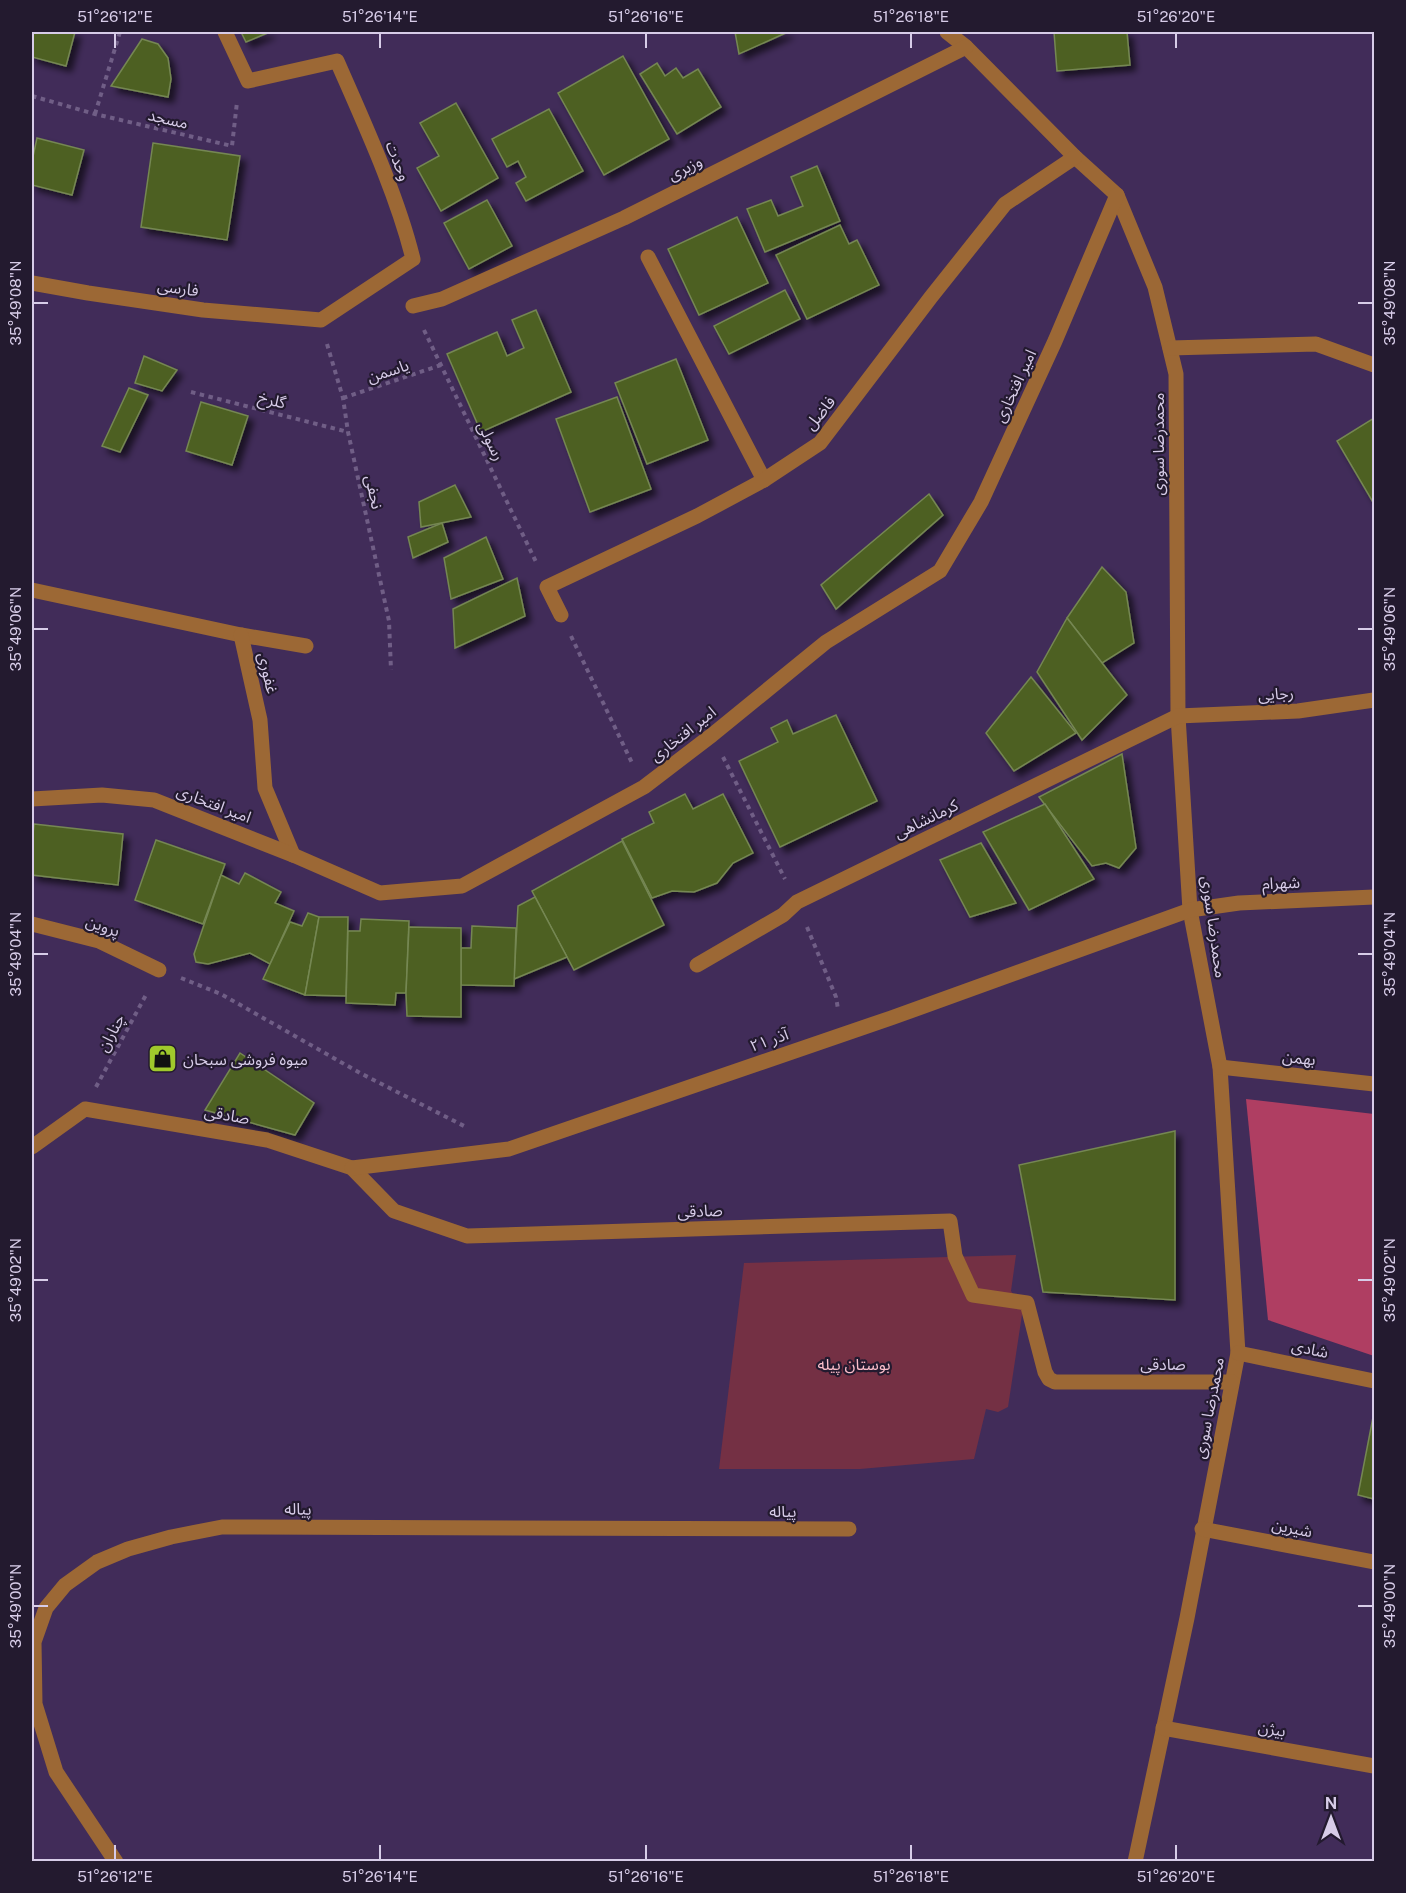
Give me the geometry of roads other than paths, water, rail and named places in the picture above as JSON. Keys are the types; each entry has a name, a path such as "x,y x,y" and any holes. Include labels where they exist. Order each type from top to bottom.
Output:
{"street":[{"name":"وحدت","path":"225,32 248,81 337,61 407,232 413,259 321,320"},
{"name":"محمدرضا سوری","path":"947,32 966,47 1075,157 1117,195 1155,288 1176,374 1178,716 1190,910 1220,1067 1238,1353 1202,1529 1187,1618 1135,1862"},
{"name":"وزیری","path":"413,306 442,299 624,218 966,47"},
{"name":"فاضل","path":"561,615 548,587 697,516 764,480 820,443 1005,204 1075,157"},
{"name":"امیر افتخاری","path":"32,799 102,795 154,800 293,855 380,893 462,886 644,787 826,642 940,571 981,502 1055,341 1117,195"},
{"path":"648,257 764,480"},
{"name":"فارسی","path":"32,283 203,310 321,320"},
{"path":"1170,348 1316,344 1374,365"},
{"name":"غفوری","path":"32,590 241,635 260,720 265,788 293,855"},
{"path":"241,635 306,646"},
{"name":"رجایی","path":"1178,716 1298,711 1374,700"},
{"name":"کرمانشاهی","path":"698,965 783,915 797,902 1178,716"},
{"name":"شهرام","path":"1190,910 1239,903 1374,897"},
{"name":"۲۱ آذر","path":"352,1168 509,1149 891,1018 1190,910"},
{"name":"پروین","path":"32,924 99,941 159,970"},
{"name":"بهمن","path":"1220,1067 1374,1084"},
{"name":"صادقی","path":"32,1147 85,1108 267,1140 352,1168 394,1211 467,1236 950,1221 955,1256 973,1295 1027,1303 1045,1372 1049,1379 1055,1382 1232,1382"},
{"name":"شادی","path":"1238,1353 1374,1381"},
{"name":"پیاله","path":"116,1862 56,1772 34,1704 34,1642 46,1608 65,1585 97,1562 128,1549 171,1537 222,1527 849,1529"},
{"name":"شیرین","path":"1202,1529 1374,1562"},
{"name":"بیژن","path":"1163,1728 1374,1766"}],"place":[{"name":"میوه فروشی سبحان","path":"162,1059"}],"park label":[{"name":"بوستان پیله","path":"854,1364"}]}
